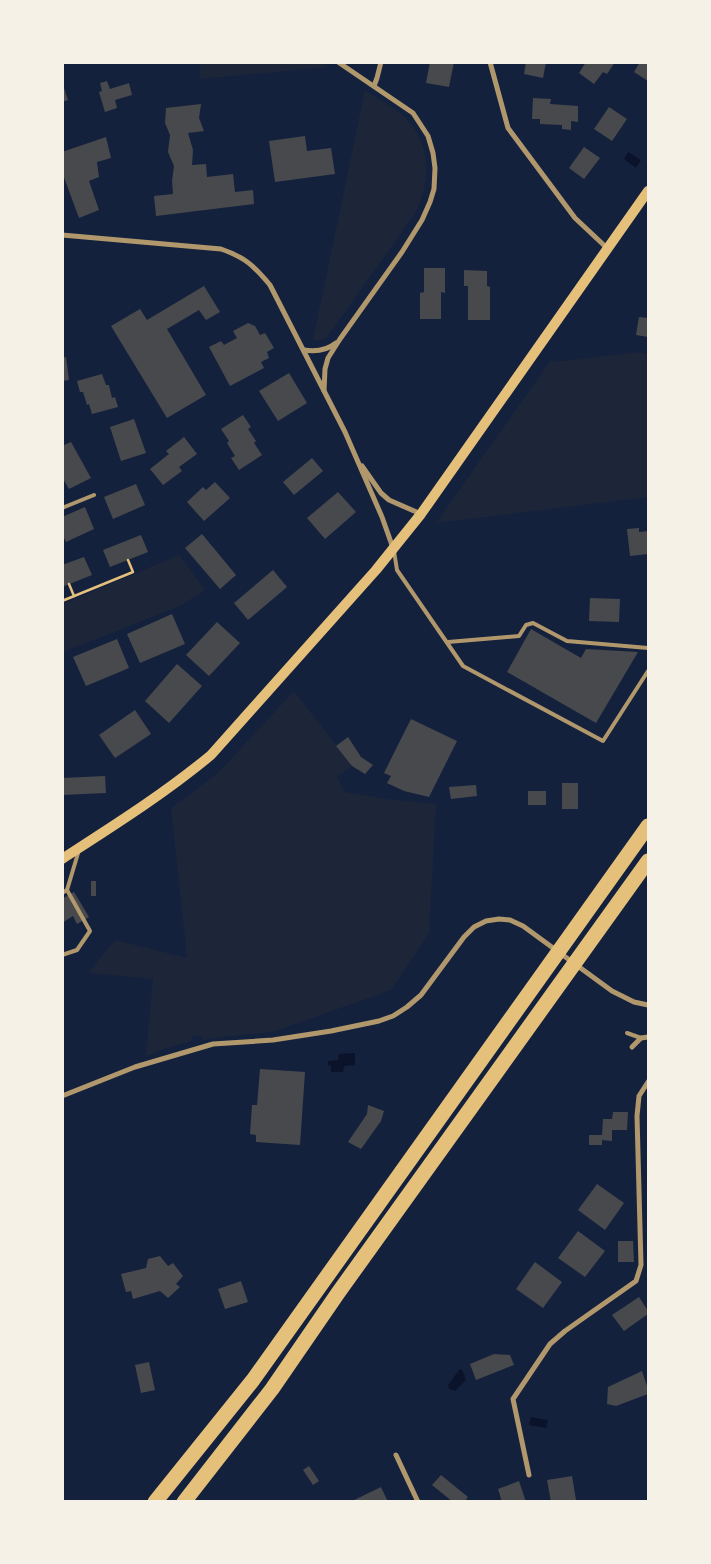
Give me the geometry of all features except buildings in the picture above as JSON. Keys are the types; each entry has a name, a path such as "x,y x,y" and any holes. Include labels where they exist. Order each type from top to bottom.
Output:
{"highway":[{"path":"155,1502 253,1380 648,826"},
{"path":"212,1465 400,1191 648,843"},
{"path":"184,1502 272,1389 338,1293 648,861"}],"main road":[{"path":"62,859 135,813 186,776 211,755 394,549 421,514 648,191"}],"street":[{"path":"324,391 325,370 328,358 422,220 434,188 435,168 428,136 422,124 413,113 338,62"},
{"path":"374,86 381,62"},
{"path":"490,62 508,128 575,218 608,249"},
{"path":"62,236 221,249 236,254 255,267 270,285 345,432 394,549"},
{"path":"304,350 324,350 340,339"},
{"path":"356,458 381,493 389,500 421,514"},
{"path":"62,1096 135,1067 213,1044 273,1040 331,1031 379,1021 393,1016 421,995 464,937 486,921 510,920 523,926 612,991 634,1002 648,1005"},
{"path":"632,1046 641,1038 648,1037"},
{"path":"530,1475 513,1399 550,1344 636,1281 641,1265 638,1116 639,1096 648,1082"},
{"path":"396,1455 418,1502"}],"lane":[{"path":"62,508 94,495"},
{"path":"394,549 397,570 463,666 603,741 648,671"},
{"path":"448,642 520,636 526,624 533,623 566,642 648,648"},
{"path":"62,893 67,890 80,848"},
{"path":"62,955 77,950 90,931 67,890"},
{"path":"627,1033 641,1038"}],"path":[{"path":"62,601 133,572 128,560"},
{"path":"69,584 74,596"}],"shaded area":[{"path":"320,62 327,67 200,79 200,63"},
{"path":"365,90 399,113 416,130 421,140 426,160 423,192 411,219 327,337 321,340 313,340"},
{"path":"628,152 641,160 636,168 624,159"},
{"path":"640,352 648,355 648,497 436,523 551,360 554,362"},
{"path":"179,555 205,590 180,606 63,652 63,604"},
{"path":"294,691 352,766 337,777 345,792 386,799 436,804 429,933 391,990 273,1032 203,1040 201,1035 193,1036 190,1042 169,1047 146,1056 153,979 88,973 115,940 187,958 171,808 218,773"},
{"path":"355,1053 355,1065 344,1066 343,1072 331,1072 331,1066 328,1065 328,1061 338,1060 339,1054"},
{"path":"460,1369 466,1380 455,1391 449,1389 448,1385"},
{"path":"531,1417 548,1420 546,1428 529,1425"}]}
